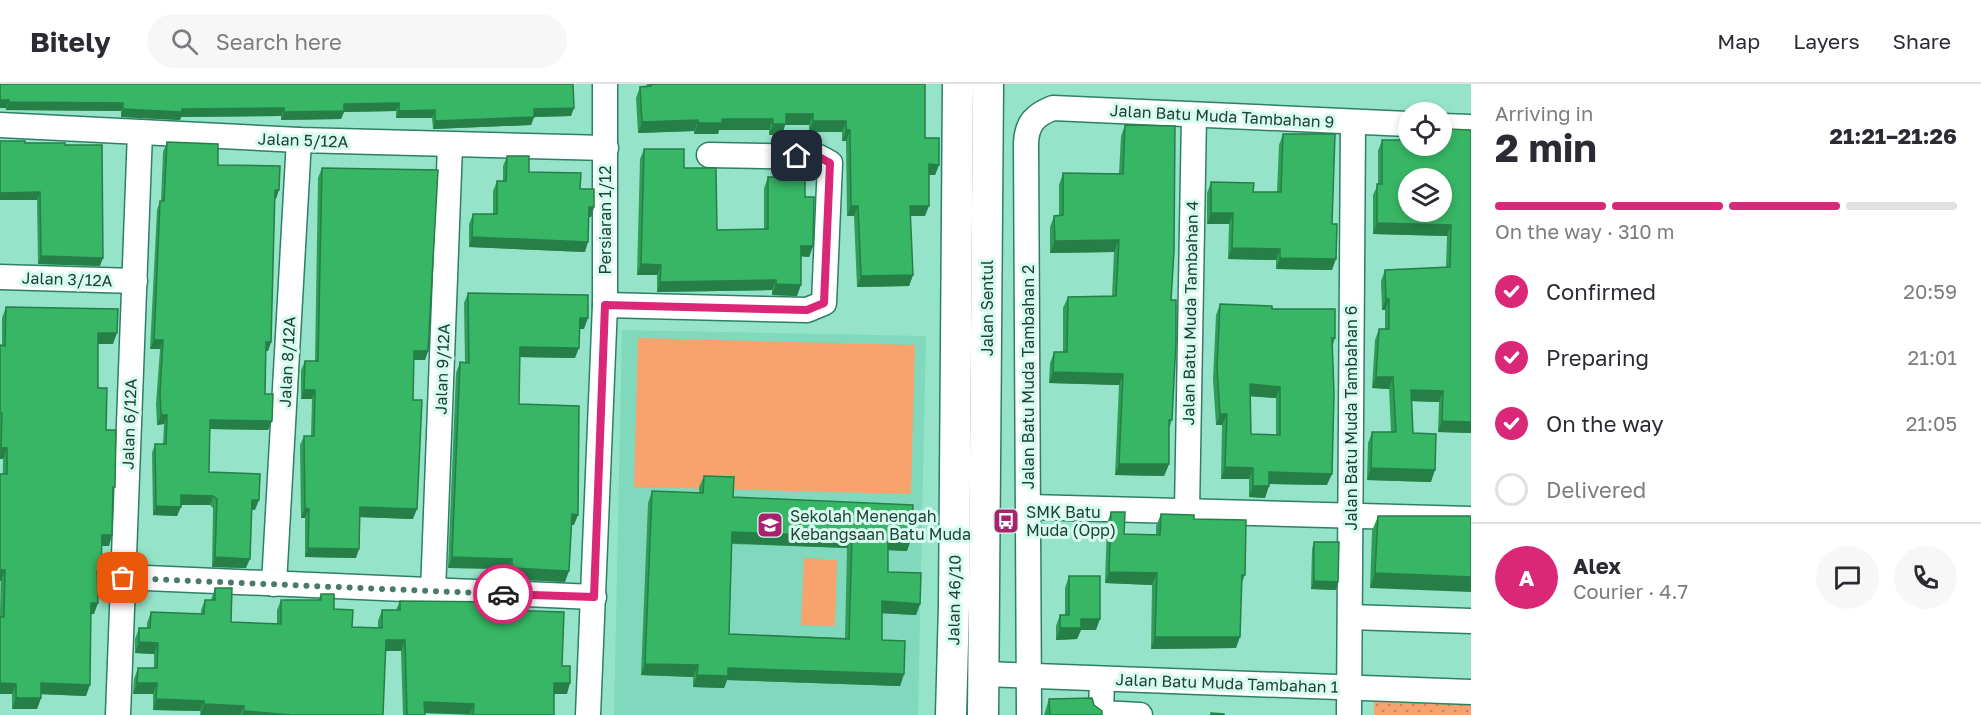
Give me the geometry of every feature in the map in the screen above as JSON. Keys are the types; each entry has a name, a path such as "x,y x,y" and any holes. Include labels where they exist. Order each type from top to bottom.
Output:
{"main road":[{"name":"Jalan Sentul","path":"955,448 958,84"},
{"name":"Jalan Sentul","path":"986,533 988,84"},
{"name":"Jalan 46/10","path":"951,715 955,448"},
{"name":"Jalan 46/10","path":"983,715 986,533"},
{"path":"951,715 984,674 954,627"}],"street":[{"name":"Persiaran 1/12","path":"588,715 605,305 604,84"},
{"name":"Jalan Batu Muda Tambahan 9","path":"1037,114 1053,108 1398,124"},
{"name":"Jalan Batu Muda Tambahan 2","path":"1029,715 1026,143 1027,130 1037,114"},
{"name":"Jalan Batu Muda Tambahan 4","path":"1187,511 1194,115"},
{"name":"Jalan Batu Muda Tambahan 6","path":"1349,715 1353,122"},
{"name":"Jalan 5/12A","path":"0,125 450,146 606,148"},
{"path":"1452,126 1471,127"},
{"name":"Jalan 6/12A","path":"118,715 140,132"},
{"name":"Jalan 8/12A","path":"274,584 299,140"},
{"name":"Jalan 9/12A","path":"433,592 450,146"},
{"path":"605,305 807,310 824,303 830,163 819,157 709,155"},
{"name":"Jalan 3/12A","path":"0,277 135,282"},
{"path":"1029,507 1471,519"},
{"path":"123,578 594,597"},
{"path":"1350,617 1471,621"},
{"name":"Jalan Batu Muda Tambahan 1","path":"984,674 1471,692"},
{"path":"1102,678 1101,713 1140,715"}],"shaded area":[{"name":"Sekolah Menengah Kebangsaan Batu Muda","path":"622,330 926,336 918,715 614,715"},
{"path":"638,338 915,345 911,494 634,487"},
{"path":"804,558 837,560 835,626 801,625"},
{"path":"1374,701 1471,705 1471,715 1374,715"}],"building":[{"path":"0,84 573,84 574,108 534,109 534,117 435,121 435,110 399,111 399,103 344,104 344,111 284,112 284,108 182,109 182,112 123,109 123,103 9,102 9,100 0,100"},
{"path":"651,84 925,84 925,138 939,138 939,165 929,164 929,206 910,206 913,275 861,276 858,206 851,206 850,130 846,130 846,121 813,121 813,114 786,114 786,124 773,124 773,119 722,119 722,123 698,123 698,120 642,122 640,87 651,86"},
{"path":"1125,125 1175,126 1174,251 1171,300 1176,300 1176,341 1172,420 1169,420 1169,464 1119,464 1123,374 1053,372 1054,352 1067,352 1068,297 1116,296 1119,240 1055,241 1054,216 1063,215 1063,173 1123,174"},
{"path":"1452,129 1471,130 1471,422 1442,421 1443,391 1411,390 1413,433 1436,434 1435,470 1371,468 1372,432 1396,432 1393,377 1376,377 1379,329 1389,329 1389,299 1386,299 1385,270 1450,267 1451,225 1377,223 1377,184 1382,184 1382,140 1398,140 1398,156 1452,156"},
{"path":"1283,134 1335,134 1332,224 1337,224 1336,259 1280,258 1280,249 1232,248 1233,213 1211,213 1211,182 1254,183 1253,192 1281,192"},
{"path":"0,141 102,145 103,258 41,256 40,192 0,193"},
{"path":"167,142 218,144 218,165 280,166 279,190 275,190 271,342 266,342 265,394 273,394 272,421 210,420 209,472 260,474 259,500 252,500 250,559 215,557 217,499 213,496 181,495 181,507 156,506 155,444 166,444 167,415 161,415 163,340 154,340 160,201 164,201"},
{"path":"644,149 684,149 684,168 716,168 717,230 768,229 768,177 805,177 805,197 814,197 813,246 801,246 801,285 776,284 776,280 660,282 661,265 641,264"},
{"path":"507,156 529,156 529,172 581,173 580,189 594,189 594,207 589,207 588,242 472,237 473,214 497,214 497,181 506,181"},
{"path":"322,168 438,170 428,351 414,351 413,400 422,400 417,509 360,507 359,549 308,548 309,509 305,508 304,436 314,436 315,390 304,390 305,361 318,361"},
{"path":"468,293 588,295 588,318 580,318 579,348 520,347 519,404 579,406 578,515 572,514 569,571 512,568 512,559 452,557 460,362 469,363"},
{"path":"1220,304 1272,306 1272,309 1335,309 1335,338 1332,338 1334,394 1332,474 1269,472 1269,486 1253,486 1253,468 1225,467 1227,414 1220,414 1217,368","holes":["1250,384 1280,387 1280,435 1251,434"]},
{"path":"6,307 118,309 117,333 98,333 98,388 107,388 106,430 116,430 115,487 113,487 112,535 102,535 101,571 97,571 98,603 91,603 90,685 41,683 41,698 16,698 16,684 0,683 0,617 4,617 5,570 0,570 0,474 7,474 7,448 1,448 0,345 5,346"},
{"path":"704,476 734,477 733,497 913,505 911,539 888,538 888,572 921,573 920,604 882,601 882,640 905,641 904,674 728,668 728,676 697,675 698,665 645,664 652,491 703,493","holes":["732,532 852,537 849,639 729,634"]},
{"path":"1111,512 1125,512 1124,534 1160,535 1161,514 1194,515 1194,519 1246,520 1245,575 1242,575 1240,637 1155,637 1157,573 1109,572"},
{"path":"1378,516 1471,516 1471,577 1375,573"},
{"path":"1314,542 1339,542 1338,582 1314,581"},
{"path":"1069,576 1100,576 1100,619 1081,619 1081,628 1060,628 1060,615 1069,615"},
{"path":"215,588 232,588 231,622 281,624 281,600 321,600 321,594 334,594 334,609 353,610 352,627 382,628 382,610 400,610 400,601 502,602 502,610 564,612 562,666 570,666 570,683 554,683 554,715 473,715 474,704 424,702 425,715 407,715 405,640 386,640 383,715 290,715 244,711 244,706 204,704 204,701 156,699 157,683 137,683 138,668 157,668 158,643 139,642 139,628 150,628 151,612 204,614 205,600 215,600"},
{"path":"1092,698 1094,705 1102,711 1102,715 1050,715 1049,699"}],"way so far":[{"path":"123,578 503,594"}],"place":[{"name":"SMK Batu Muda (Opp)","path":"1006,521"},
{"name":"Sekolah Menengah Kebangsaan Batu Muda","path":"770,525"}],"route":[{"path":"503,594 594,597 605,305 807,310 817,308 824,303 830,163 819,157 797,156"}]}
